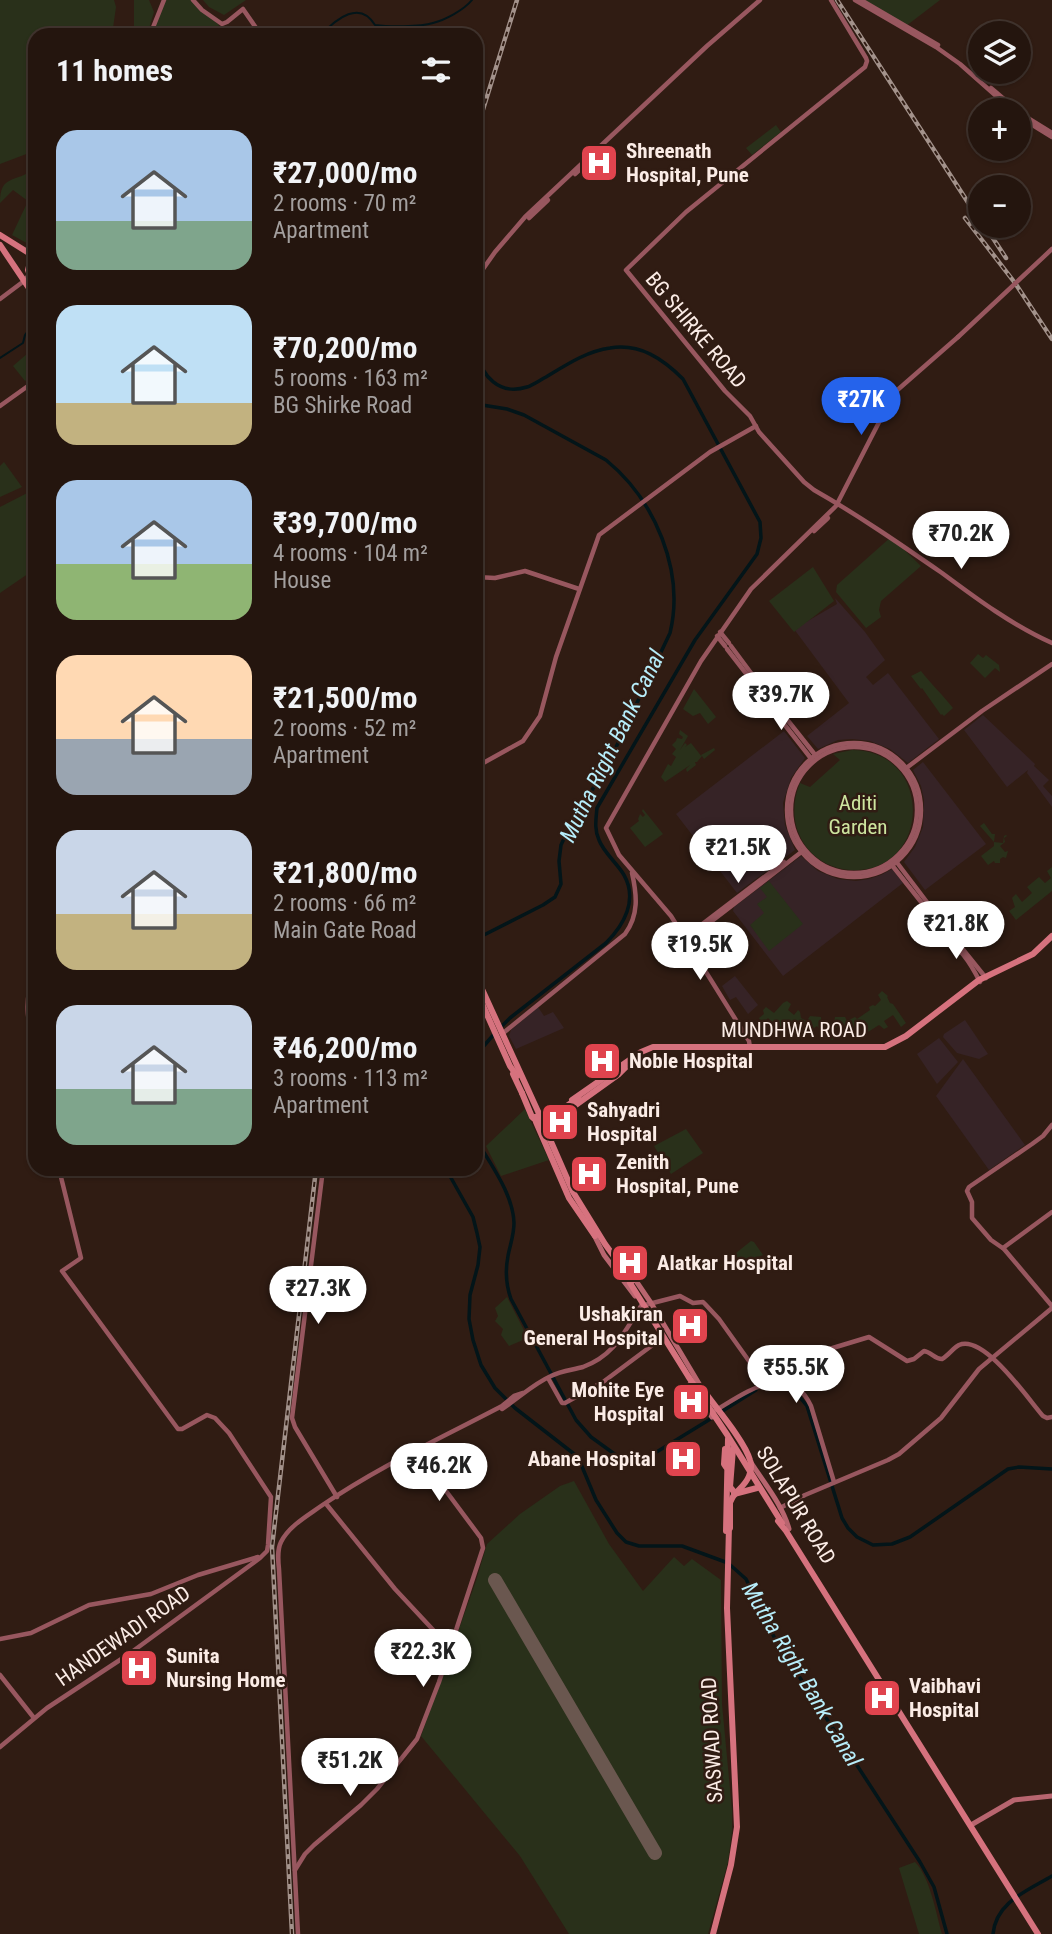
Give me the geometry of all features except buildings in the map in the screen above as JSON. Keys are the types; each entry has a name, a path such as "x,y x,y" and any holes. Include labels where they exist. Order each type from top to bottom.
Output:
{"highway":[{"path":"0,235 28,253"},
{"path":"9,242 4,242 1,247 28,280"},
{"path":"26,276 28,269"},
{"name":"MUNDHWA ROAD","path":"577,1100 631,1061 656,1050 889,1046 983,980 1029,956 1052,938"},
{"name":"SOLAPUR ROAD","path":"483,993 510,1066 544,1122 569,1198 596,1233"},
{"name":"SOLAPUR ROAD","path":"483,1003 544,1122 573,1192 596,1233"},
{"path":"510,1066 532,1117 544,1122 558,1166 578,1209"},
{"path":"544,1122 577,1100"},
{"path":"544,1122 577,1100"},
{"path":"596,1233 647,1303 788,1530"},
{"path":"631,1282 688,1376 783,1522"},
{"path":"700,1391 707,1395 731,1429 750,1458 751,1464 747,1481 730,1502 726,1561"},
{"path":"726,1467 724,1464 728,1438"},
{"path":"726,1542 728,1438"},
{"path":"726,1542 726,1467 735,1450"},
{"path":"735,1450 730,1487 735,1493"},
{"name":"SOLAPUR ROAD","path":"735,1450 780,1525 788,1530 1040,1934"},
{"path":"735,1493 757,1488"},
{"path":"726,1561 730,1556 731,1501 735,1493"},
{"name":"SASWAD ROAD","path":"711,1934 734,1827 724,1622 726,1542"}],"main road":[{"name":"SOLAPUR ROAD","path":"735,1450 714,1414 604,1255 596,1233 602,1234 651,1303 735,1450 780,1508 787,1521 788,1530"},
{"path":"973,1824 1014,1800 1052,1796"}],"street":[{"path":"153,28 163,0"},
{"path":"193,0 209,16 222,24 243,9 256,28"},
{"path":"732,28 763,0"},
{"path":"694,60 763,0"},
{"path":"483,269 520,223 694,60 763,0"},
{"name":"BG SHIRKE ROAD","path":"831,0 866,58 865,67 681,217 626,270 711,374 750,416 759,432 804,482 891,537 996,611 1032,634 1052,643"},
{"path":"858,0 921,37"},
{"path":"858,0 939,46 972,70 1001,98"},
{"path":"1031,123 1052,135"},
{"path":"753,1048 686,938 671,916 619,855 606,828 701,661 756,583 839,504 897,391 959,338 1052,251"},
{"path":"0,297 26,276"},
{"path":"0,407 28,388"},
{"path":"483,763 523,741 537,722 597,537 668,482 720,446 756,426"},
{"path":"483,577 495,578 525,571 579,589"},
{"path":"719,635 751,673 770,683 774,703 814,759"},
{"path":"728,646 748,676 753,698 770,706 814,759"},
{"path":"905,771 982,711 1052,664"},
{"path":"751,687 761,680"},
{"path":"763,702 769,700 772,695"},
{"path":"848,744 864,744 888,753 905,771 918,792 920,817 913,841 906,852 872,875 860,877 843,876 820,867 802,849 790,828 787,803 796,776 814,759 835,746 848,744"},
{"path":"686,938 802,849"},
{"path":"893,862 936,915 953,924 961,947 983,980"},
{"path":"893,862 933,917 936,936 951,943 983,980"},
{"path":"499,1032 625,934 631,924 637,901 632,868"},
{"path":"936,925 944,920"},
{"path":"946,940 954,933"},
{"path":"780,1508 899,1454 941,1418 972,1376 1052,1307 1003,1248 972,1218 972,1202 967,1189 1043,1136 1052,1125"},
{"path":"0,1639 27,1635 89,1605 151,1594 198,1575 256,1558 265,1553 269,1538 271,1497 229,1433 215,1418 207,1415 178,1429 62,1271 81,1258 61,1176"},
{"path":"322,1176 292,1418 336,1497"},
{"path":"1003,1248 1052,1212"},
{"path":"278,1549 290,1534 336,1497 551,1377 592,1363 626,1333 641,1306 683,1297 693,1303 704,1303 761,1378 790,1384 809,1401 833,1483"},
{"path":"714,1414 803,1357 869,1337 907,1362 923,1351 942,1359 958,1345 982,1348 1043,1416 1052,1417"},
{"path":"551,1377 565,1404 603,1382 662,1338"},
{"path":"298,1934 278,1549 292,1528 336,1497 415,1451 510,1401"},
{"path":"295,1870 314,1845 377,1789 421,1733 483,1543 417,1452"},
{"path":"327,1505 395,1590 450,1648"},
{"name":"HANDEWADI ROAD","path":"0,1747 34,1718 131,1653 265,1553"},
{"path":"0,1675 34,1718"}],"shaded area":[{"path":"835,598 885,660 866,677 873,685 888,673 939,739 908,763 890,749 870,741 838,740 818,749 807,736 849,703 794,629 837,604"},
{"path":"983,715 1049,780 1043,786 1052,796 1052,807 1027,773 1028,770 1007,787 964,730"},
{"path":"784,731 805,758 791,778 783,803 785,825 795,850 737,893 676,814"},
{"path":"923,762 986,844 925,890 904,862 915,847 923,827 924,800 913,770"},
{"path":"801,856 818,871 838,879 869,879 892,869 903,883 783,976 733,911 734,907"},
{"path":"735,976 758,1005 748,1014 736,997 730,1000 722,986"},
{"path":"538,1007 544,1016 553,1012 564,1028 516,1049 509,1036 511,1030"},
{"path":"965,1020 988,1054 979,1059 957,1053 943,1037"},
{"path":"939,1038 958,1062 937,1084 917,1054"},
{"name":"Noble Hospital","path":"604,1043 618,1065 600,1077 585,1057"},
{"path":"963,1059 1025,1145 989,1170 936,1096"}],"green space":[{"path":"0,0 114,0 116,7 113,28 28,28 28,153 0,164"},
{"path":"134,0 149,0 154,12 149,28 134,27"},
{"path":"166,0 191,0 219,25 217,28 155,28"},
{"path":"203,0 246,0 224,15 209,7"},
{"path":"865,0 940,0 906,26"},
{"path":"776,125 781,132 752,155 746,148"},
{"path":"28,173 28,201 13,190 0,203 3,187 10,180"},
{"path":"28,201 28,244 12,235"},
{"path":"28,353 28,379 25,381 13,366"},
{"path":"4,462 22,487 0,497 0,466"},
{"path":"28,493 28,574 0,593 0,507"},
{"path":"891,537 921,566 881,601 881,617 866,628 836,592 837,585"},
{"path":"813,567 834,601 794,632 769,601"},
{"path":"978,654 983,658 986,655 999,665 1000,672 995,668 985,678 970,663"},
{"path":"921,671 953,708 944,716 911,676"},
{"path":"694,689 716,717 708,724 700,713 693,716 683,709"},
{"path":"680,730 688,736 680,750 685,743 685,747 691,743 702,756 687,772 686,769 690,765 665,782 661,777 668,764 671,766 676,757 672,754 676,749 672,745 677,738 682,739"},
{"path":"714,748 715,750 704,759 701,755"},
{"name":"Aditi Garden","path":"852,750 879,756 899,770 910,790 913,812 908,834 896,854 877,866 850,870 827,864 808,849 796,825 794,808 800,783 810,787 840,760 833,754"},
{"path":"643,809 663,834 645,847 630,828 639,821 640,814 643,817 645,815"},
{"path":"984,823 992,834 995,834 994,842 980,826"},
{"path":"1006,835 1005,842 1000,846 1005,852 1008,851 1006,858 1000,859 1000,863 994,861 988,865 981,856 994,846 994,842 1003,843"},
{"path":"1052,867 1052,891 1016,920 1009,911 1015,907 1012,898 1016,894 1022,902 1032,893 1027,887 1039,877 1045,883 1051,878 1047,871"},
{"path":"769,881 803,924 769,951 750,925 764,913 757,904 767,897 760,888"},
{"path":"882,991 906,1023 901,1027 893,1015 884,1021 888,1027 884,1029 879,1025 868,1032 861,1025 855,1030 848,1026 843,1031 838,1026 832,1033 833,1040 821,1039 823,1034 817,1026 811,1030 806,1024 800,1028 796,1023 784,1031 774,1021 768,1018 762,1024 759,1018 766,1007 774,1013 787,1001 791,1004 788,1010 794,1015 798,1010 801,1018 807,1021 810,1016 821,1017 822,1027 833,1027 835,1017 845,1017 847,1021 855,1017 857,1019 870,1010 869,1007 875,1006 881,1000 878,995"},
{"path":"525,1109 549,1160 501,1176 486,1146"},
{"path":"686,1129 703,1153 671,1174 654,1146"},
{"path":"751,1241 763,1255 725,1271 721,1265"},
{"path":"507,1297 531,1344 529,1347 523,1340 509,1346 501,1335 503,1329 495,1321 498,1316 495,1308"},
{"path":"574,1481 609,1544 643,1591 674,1557 684,1566 692,1559 721,1580 722,1704 732,1831 728,1862 708,1934 569,1934 520,1856 421,1736 487,1544 520,1514 560,1486"},
{"path":"915,1862 929,1886 942,1934 919,1934 899,1868"}],"waterway":[{"path":"329,28 348,14 356,13 369,18 375,25 433,23 449,17 472,0"},
{"path":"0,358 23,343 28,331"},
{"path":"483,369 493,382 508,389 517,389 532,385 577,359 601,350 631,348 659,359 683,379 760,522 761,538 757,554 695,640 597,808 596,828 599,840 628,884 629,903 623,920 606,943 500,1028"},
{"name":"Mutha Right Bank Canal","path":"483,405 524,415 606,460 623,476 639,495 662,538 673,585 674,609 670,633 609,762 561,845 561,884 555,897 483,935"},
{"path":"483,1047 495,1033"},
{"path":"483,1151 500,1179 513,1212 514,1227 506,1273 511,1299 576,1420 591,1437 620,1458 632,1461 650,1456 712,1418"},
{"name":"Mutha Right Bank Canal","path":"450,1176 473,1217 480,1247 470,1295 469,1319 481,1365 495,1388 515,1408 578,1457 596,1500 626,1542 639,1546 682,1546 728,1563 746,1579 776,1641 920,1862 934,1887 947,1934"},
{"path":"776,1384 794,1390 807,1406 842,1518 857,1537 873,1545 892,1544 910,1537 1008,1469 1052,1469"},
{"path":"721,1412 756,1390"},
{"path":"993,1934 995,1923 1006,1906 1052,1876"}],"runway":[{"path":"495,1580 655,1853"}],"railway":[{"path":"483,109 517,0"},
{"path":"837,0 968,202"},
{"path":"965,218 1015,283 1052,339"},
{"path":"993,238 1006,258"},
{"path":"292,1934 272,1547 315,1176"}],"place":[{"name":"Shreenath Hospital, Pune","path":"599,163"},
{"name":"Noble Hospital","path":"602,1061"},
{"name":"Sahyadri Hospital","path":"560,1122"},
{"name":"Zenith Hospital, Pune","path":"589,1174"},
{"name":"Alatkar Hospital","path":"630,1263"},
{"name":"Ushakiran General Hospital","path":"690,1326"},
{"name":"Mohite Eye Hospital","path":"691,1402"},
{"name":"Abane Hospital","path":"683,1459"},
{"name":"Sunita Nursing Home","path":"139,1668"},
{"name":"Vaibhavi Hospital","path":"882,1698"}]}
